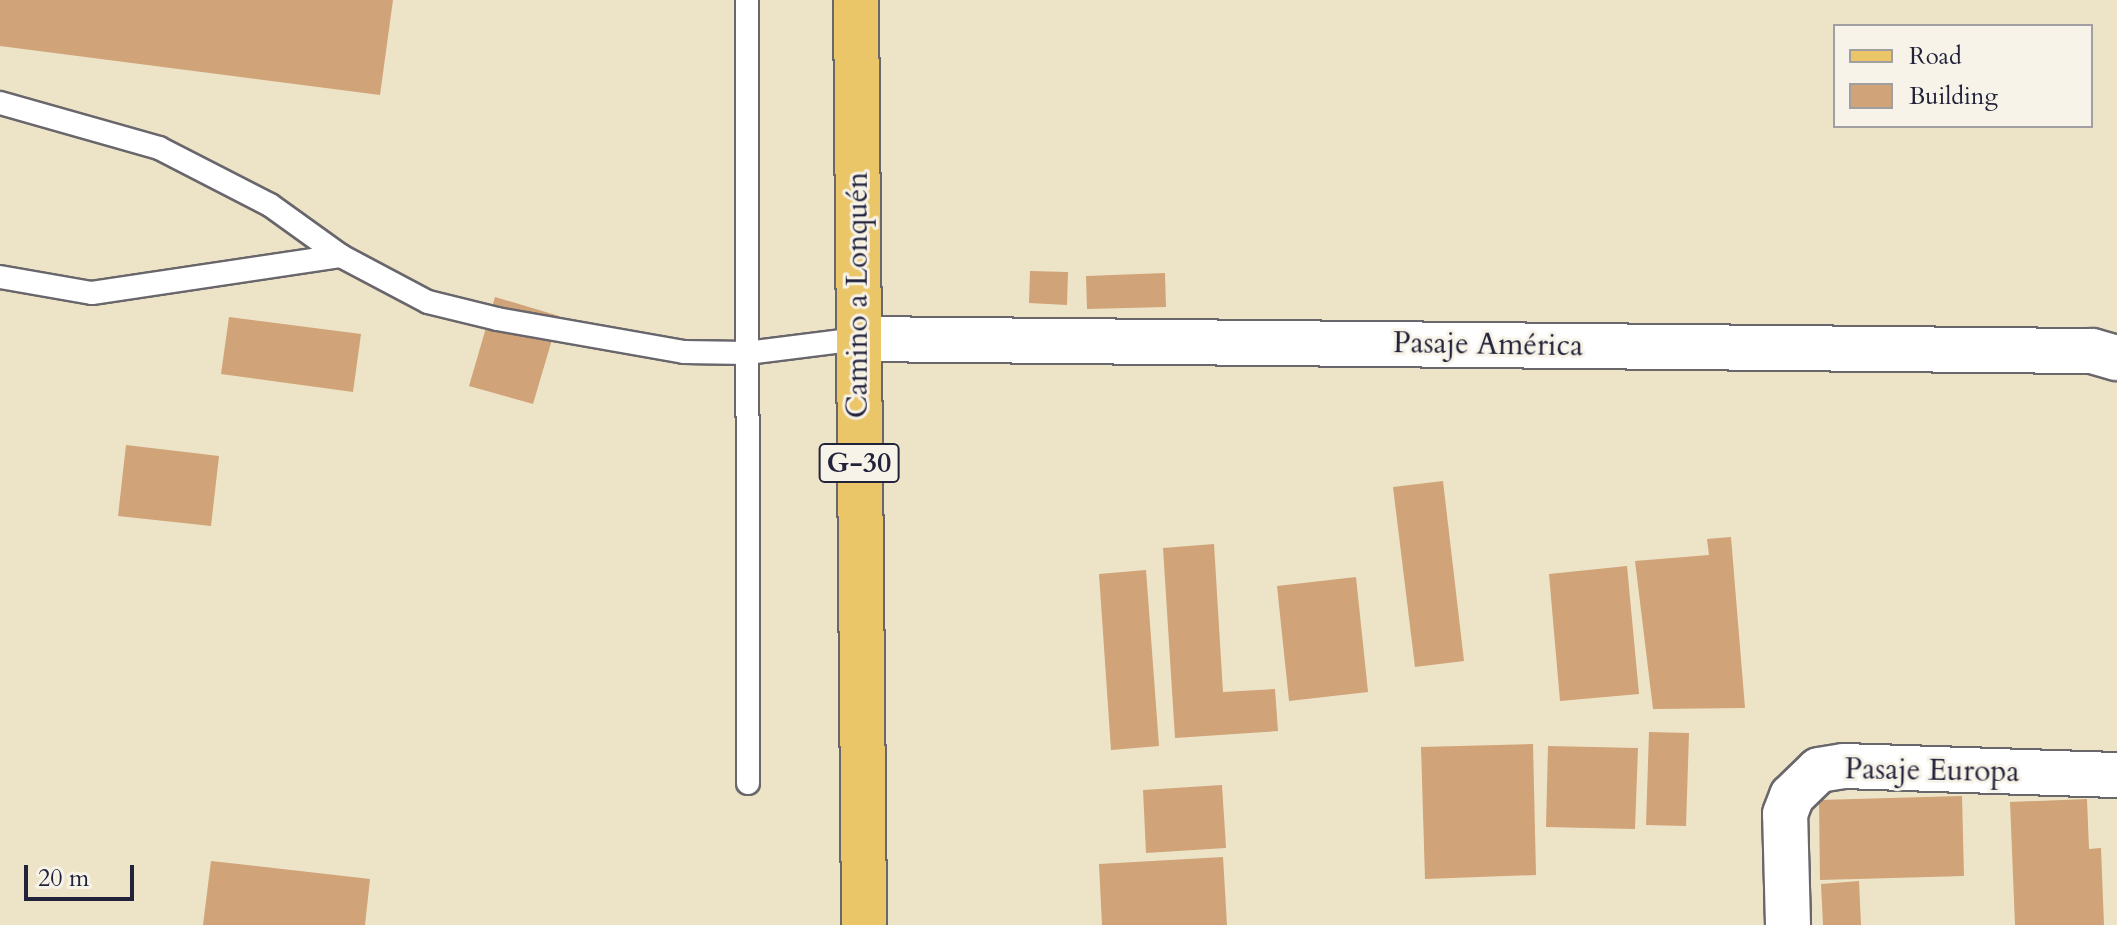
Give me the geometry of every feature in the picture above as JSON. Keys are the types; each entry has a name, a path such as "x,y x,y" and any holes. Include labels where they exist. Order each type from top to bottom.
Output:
{"main road":[{"name":"Camino a Lonquén","path":"856,0 864,925"}],"street":[{"name":"Pasaje América","path":"858,339 2092,351 2117,358"},
{"name":"Pasaje Europa","path":"1788,925 1785,814 1792,796 1819,770 1844,766 2117,775"}],"lane":[{"path":"747,0 748,783"},
{"path":"0,103 159,148 270,205 341,256 428,302 497,319 684,352 747,353 858,339"},
{"path":"0,277 92,293 341,256"}],"building":[{"path":"0,0 393,0 380,95 0,46"},
{"path":"1030,271 1068,272 1067,305 1029,303"},
{"path":"1165,273 1166,307 1087,309 1086,276"},
{"path":"495,297 559,316 533,404 469,386"},
{"path":"229,317 361,334 353,392 221,374"},
{"path":"126,445 219,456 211,526 118,516"},
{"path":"1443,481 1464,661 1415,667 1393,487"},
{"path":"1731,537 1745,708 1653,709 1635,561 1709,555 1707,539"},
{"path":"1214,544 1223,692 1275,689 1278,731 1175,738 1163,548"},
{"path":"1627,566 1639,694 1560,701 1549,574"},
{"path":"1146,570 1159,746 1111,750 1099,574"},
{"path":"1356,577 1368,692 1289,701 1277,586"},
{"path":"1649,732 1689,733 1686,826 1646,825"},
{"path":"1533,744 1536,875 1425,879 1421,747"},
{"path":"1548,746 1638,748 1635,829 1546,827"},
{"path":"1222,785 1226,848 1146,853 1143,790"},
{"path":"1962,796 1964,876 1820,880 1819,800"},
{"path":"2087,799 2089,849 2101,848 2104,925 2015,925 2010,802"},
{"path":"1223,857 1227,925 1102,925 1099,864"},
{"path":"211,861 370,879 365,925 203,925"},
{"path":"1859,881 1861,925 1823,925 1821,884"}]}
